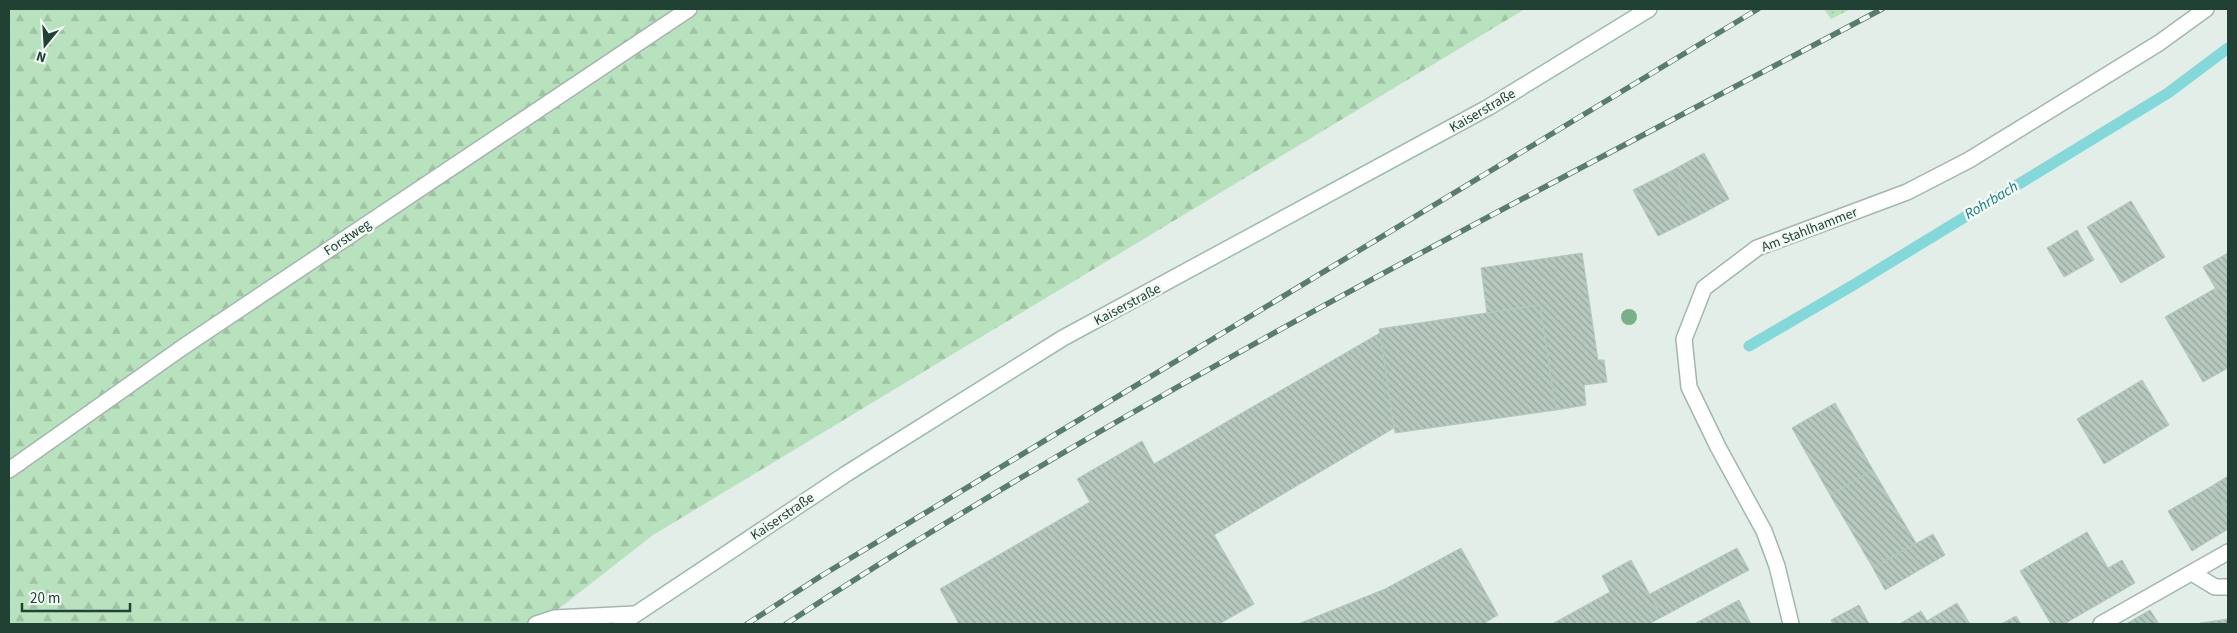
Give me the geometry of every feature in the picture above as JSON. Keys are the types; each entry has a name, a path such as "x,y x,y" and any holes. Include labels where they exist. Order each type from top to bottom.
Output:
{"street":[{"name":"Forstweg","path":"9,470 182,347 689,9"},
{"name":"Kaiserstraße","path":"621,624 846,474 1063,338 1489,107 1649,9"},
{"name":"Am Stahlhammer","path":"1791,624 1777,566 1764,531 1718,447 1689,387 1684,339 1704,288 1757,248 1907,192 1969,160 2159,43 2206,9"},
{"path":"2101,624 2228,552"},
{"path":"2192,573 2215,587 2228,587"},
{"path":"536,624 554,618 635,614"}],"green space":[{"path":"9,9 1525,9 653,535 539,624 9,624"},
{"path":"1824,9 1851,9 1831,19"}],"building":[{"path":"1704,153 1729,199 1696,217 1671,171"},
{"path":"1671,171 1696,217 1658,236 1633,190"},
{"path":"2131,201 2165,257 2121,283 2087,227"},
{"path":"2077,230 2094,260 2064,277 2047,248"},
{"path":"1582,253 1598,360 1604,360 1607,382 1584,385 1586,405 1556,410 1540,305 1487,313 1481,268"},
{"path":"2228,253 2228,310 2203,267"},
{"path":"2216,288 2228,310 2228,368 2203,382 2165,317"},
{"path":"1540,305 1556,410 1395,433 1379,329"},
{"path":"1380,333 1394,428 1214,535 1254,604 1219,624 959,624 940,589 1090,502 1077,479 1142,441 1154,464"},
{"path":"2142,380 2169,425 2104,464 2077,419"},
{"path":"1835,403 1873,470 1830,495 1792,428"},
{"path":"1873,470 1916,543 1873,568 1830,495"},
{"path":"2228,476 2228,513 2212,486"},
{"path":"2212,486 2228,513 2228,529 2192,551 2168,511"},
{"path":"2087,532 2108,568 2122,560 2135,583 2064,624 2051,624 2020,571"},
{"path":"1933,534 1945,555 1885,590 1873,568"},
{"path":"1461,548 1498,615 1483,624 1298,624 1385,589"},
{"path":"1737,548 1749,570 1662,617 1650,594"},
{"path":"1631,560 1662,617 1649,624 1552,624 1610,592 1602,576"},
{"path":"1739,600 1751,624 1694,624"},
{"path":"1957,603 1970,624 1901,623 1921,611 1927,621"},
{"path":"1859,605 1869,624 1833,624 1831,620"},
{"path":"2150,610 2159,624 2126,624"},
{"path":"2016,616 2021,624 2001,624"},
{"path":"2228,619 2228,624 2200,624 2200,623"}],"waterway":[{"name":"Rohrbach","path":"1749,346 1855,284 2168,93 2228,48"}],"railway":[{"path":"747,624 821,576 1758,9"},
{"path":"786,624 1053,458 1190,380 1466,229 1882,9"}]}
